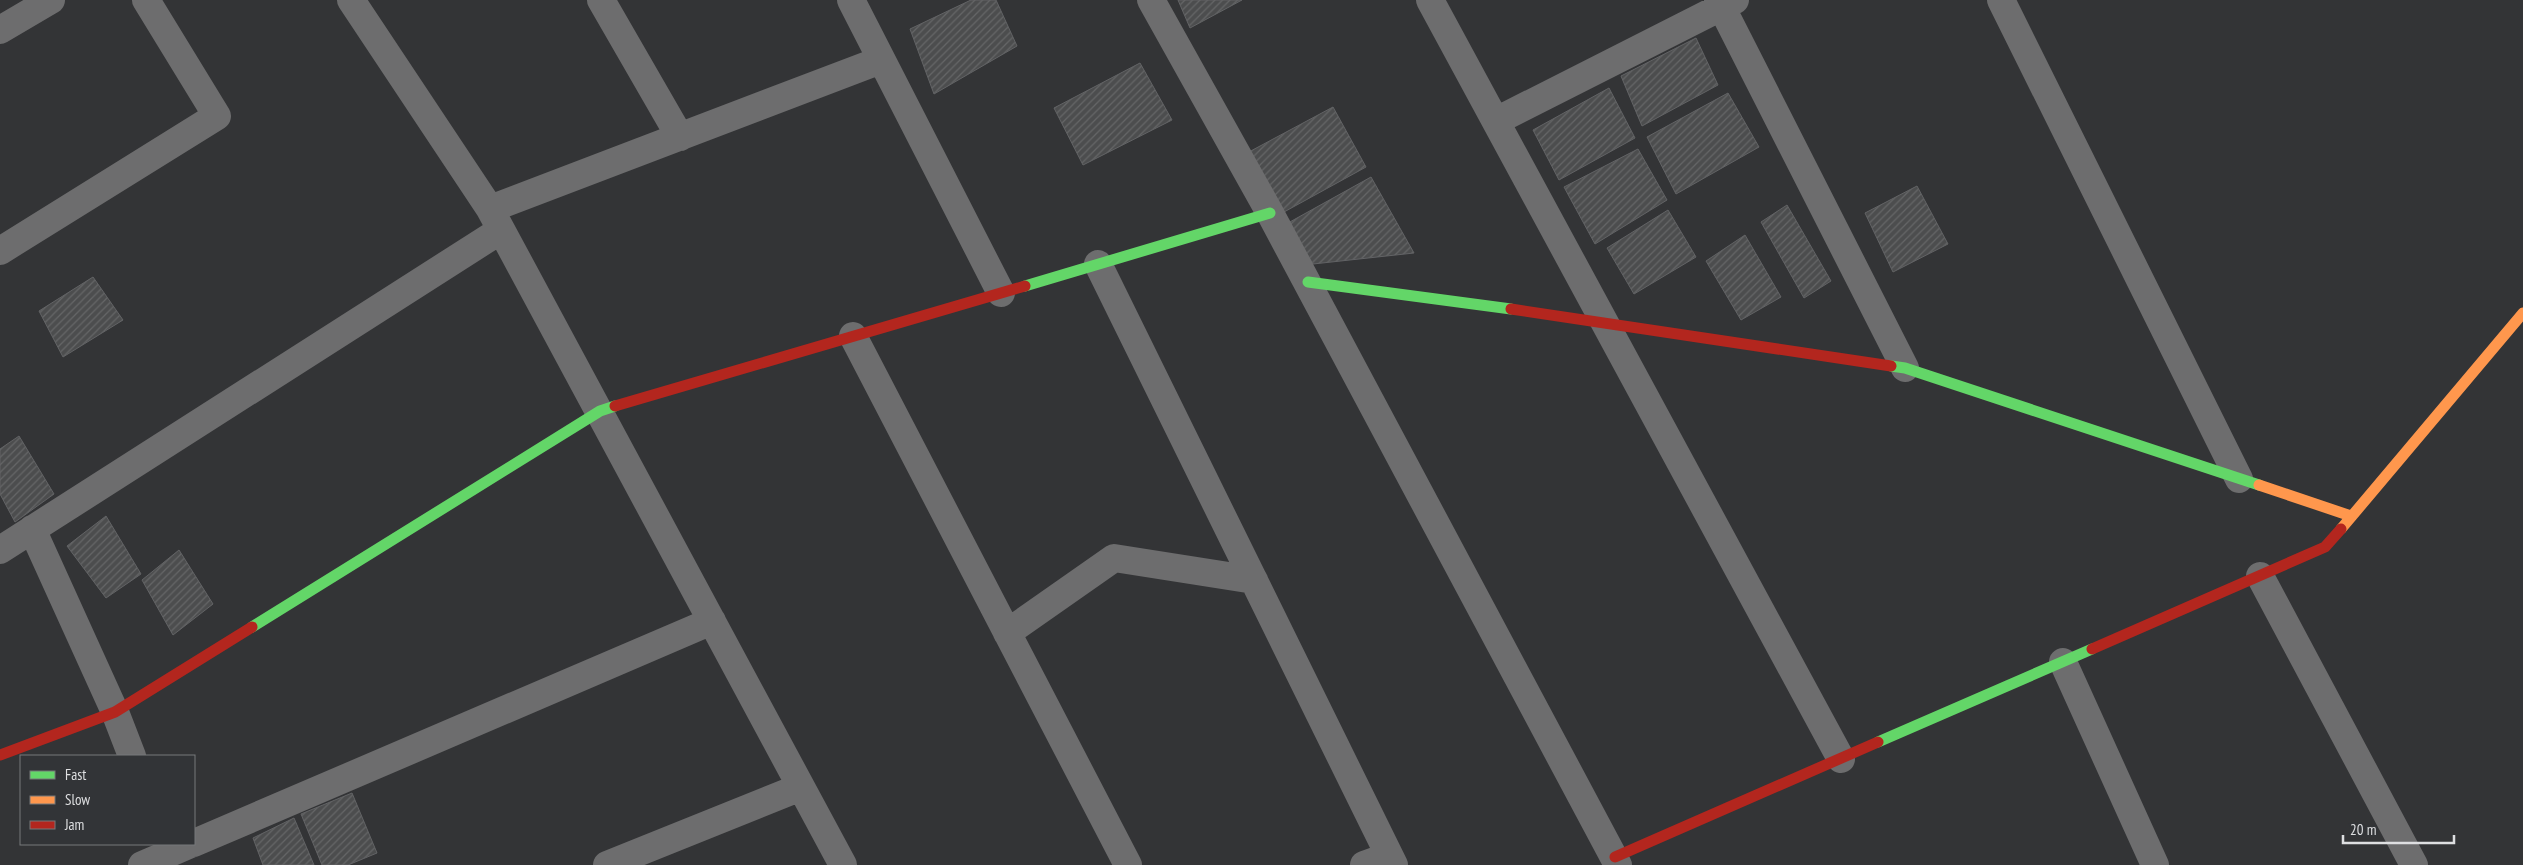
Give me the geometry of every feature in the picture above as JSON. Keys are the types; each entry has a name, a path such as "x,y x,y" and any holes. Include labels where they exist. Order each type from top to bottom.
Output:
{"street":[{"path":"0,30 51,0"},
{"path":"0,251 217,116 146,0"},
{"path":"351,0 495,219 843,865"},
{"path":"600,0 680,137"},
{"path":"851,0 1000,293"},
{"path":"1151,0 1308,282 1616,861 1841,759 2325,547 2523,313"},
{"path":"1430,0 1841,759"},
{"path":"2002,0 2239,480"},
{"path":"1496,121 1725,2 1905,368"},
{"path":"0,550 495,219 680,137 881,60"},
{"path":"0,755 115,712 600,411 1270,213"},
{"path":"1098,264 1392,860 1364,865"},
{"path":"1308,282 1605,322 1905,368 2351,516"},
{"path":"853,336 1128,865"},
{"path":"32,529 115,712 132,755"},
{"path":"1007,633 1114,558 1254,580"},
{"path":"2260,576 2414,865"},
{"path":"195,840 712,621"},
{"path":"2063,662 2155,865"},
{"path":"607,865 801,787"},
{"path":"142,865 180,846"}],"building":[{"path":"971,0 996,0 1017,46 934,94 910,29"},
{"path":"1178,0 1242,0 1190,28"},
{"path":"1696,38 1718,85 1642,126 1621,76"},
{"path":"1140,63 1172,120 1083,165 1054,108"},
{"path":"1609,88 1635,138 1559,180 1533,130"},
{"path":"1728,93 1759,147 1676,194 1647,137"},
{"path":"1333,107 1366,167 1284,212 1247,153"},
{"path":"1638,149 1667,200 1595,244 1564,187"},
{"path":"1371,177 1414,253 1313,264 1288,223"},
{"path":"1917,186 1948,244 1893,272 1865,213"},
{"path":"1787,205 1831,281 1804,298 1761,222"},
{"path":"1668,210 1696,257 1634,294 1607,248"},
{"path":"1745,235 1781,297 1741,320 1706,261"},
{"path":"93,277 123,320 63,357 39,311"},
{"path":"19,436 54,494 15,522 0,494 0,449"},
{"path":"106,516 141,574 106,598 67,546"},
{"path":"179,550 213,604 173,635 142,580"},
{"path":"352,793 377,853 348,865 322,865 301,814"},
{"path":"294,818 314,865 263,865 253,838"}],"traffic: fast":[{"path":"1025,286 1270,213"},
{"path":"1308,282 1511,309"},
{"path":"1891,366 1905,368 2259,485"},
{"path":"252,627 600,411 615,406"},
{"path":"1878,742 2092,649"}],"traffic: slow":[{"path":"2341,529 2523,313"},
{"path":"2259,485 2351,516"}],"traffic: jam":[{"path":"615,406 1025,286"},
{"path":"1511,309 1891,366"},
{"path":"2092,649 2325,547 2341,529"},
{"path":"0,755 115,712 252,627"},
{"path":"1615,857 1878,742"}]}
